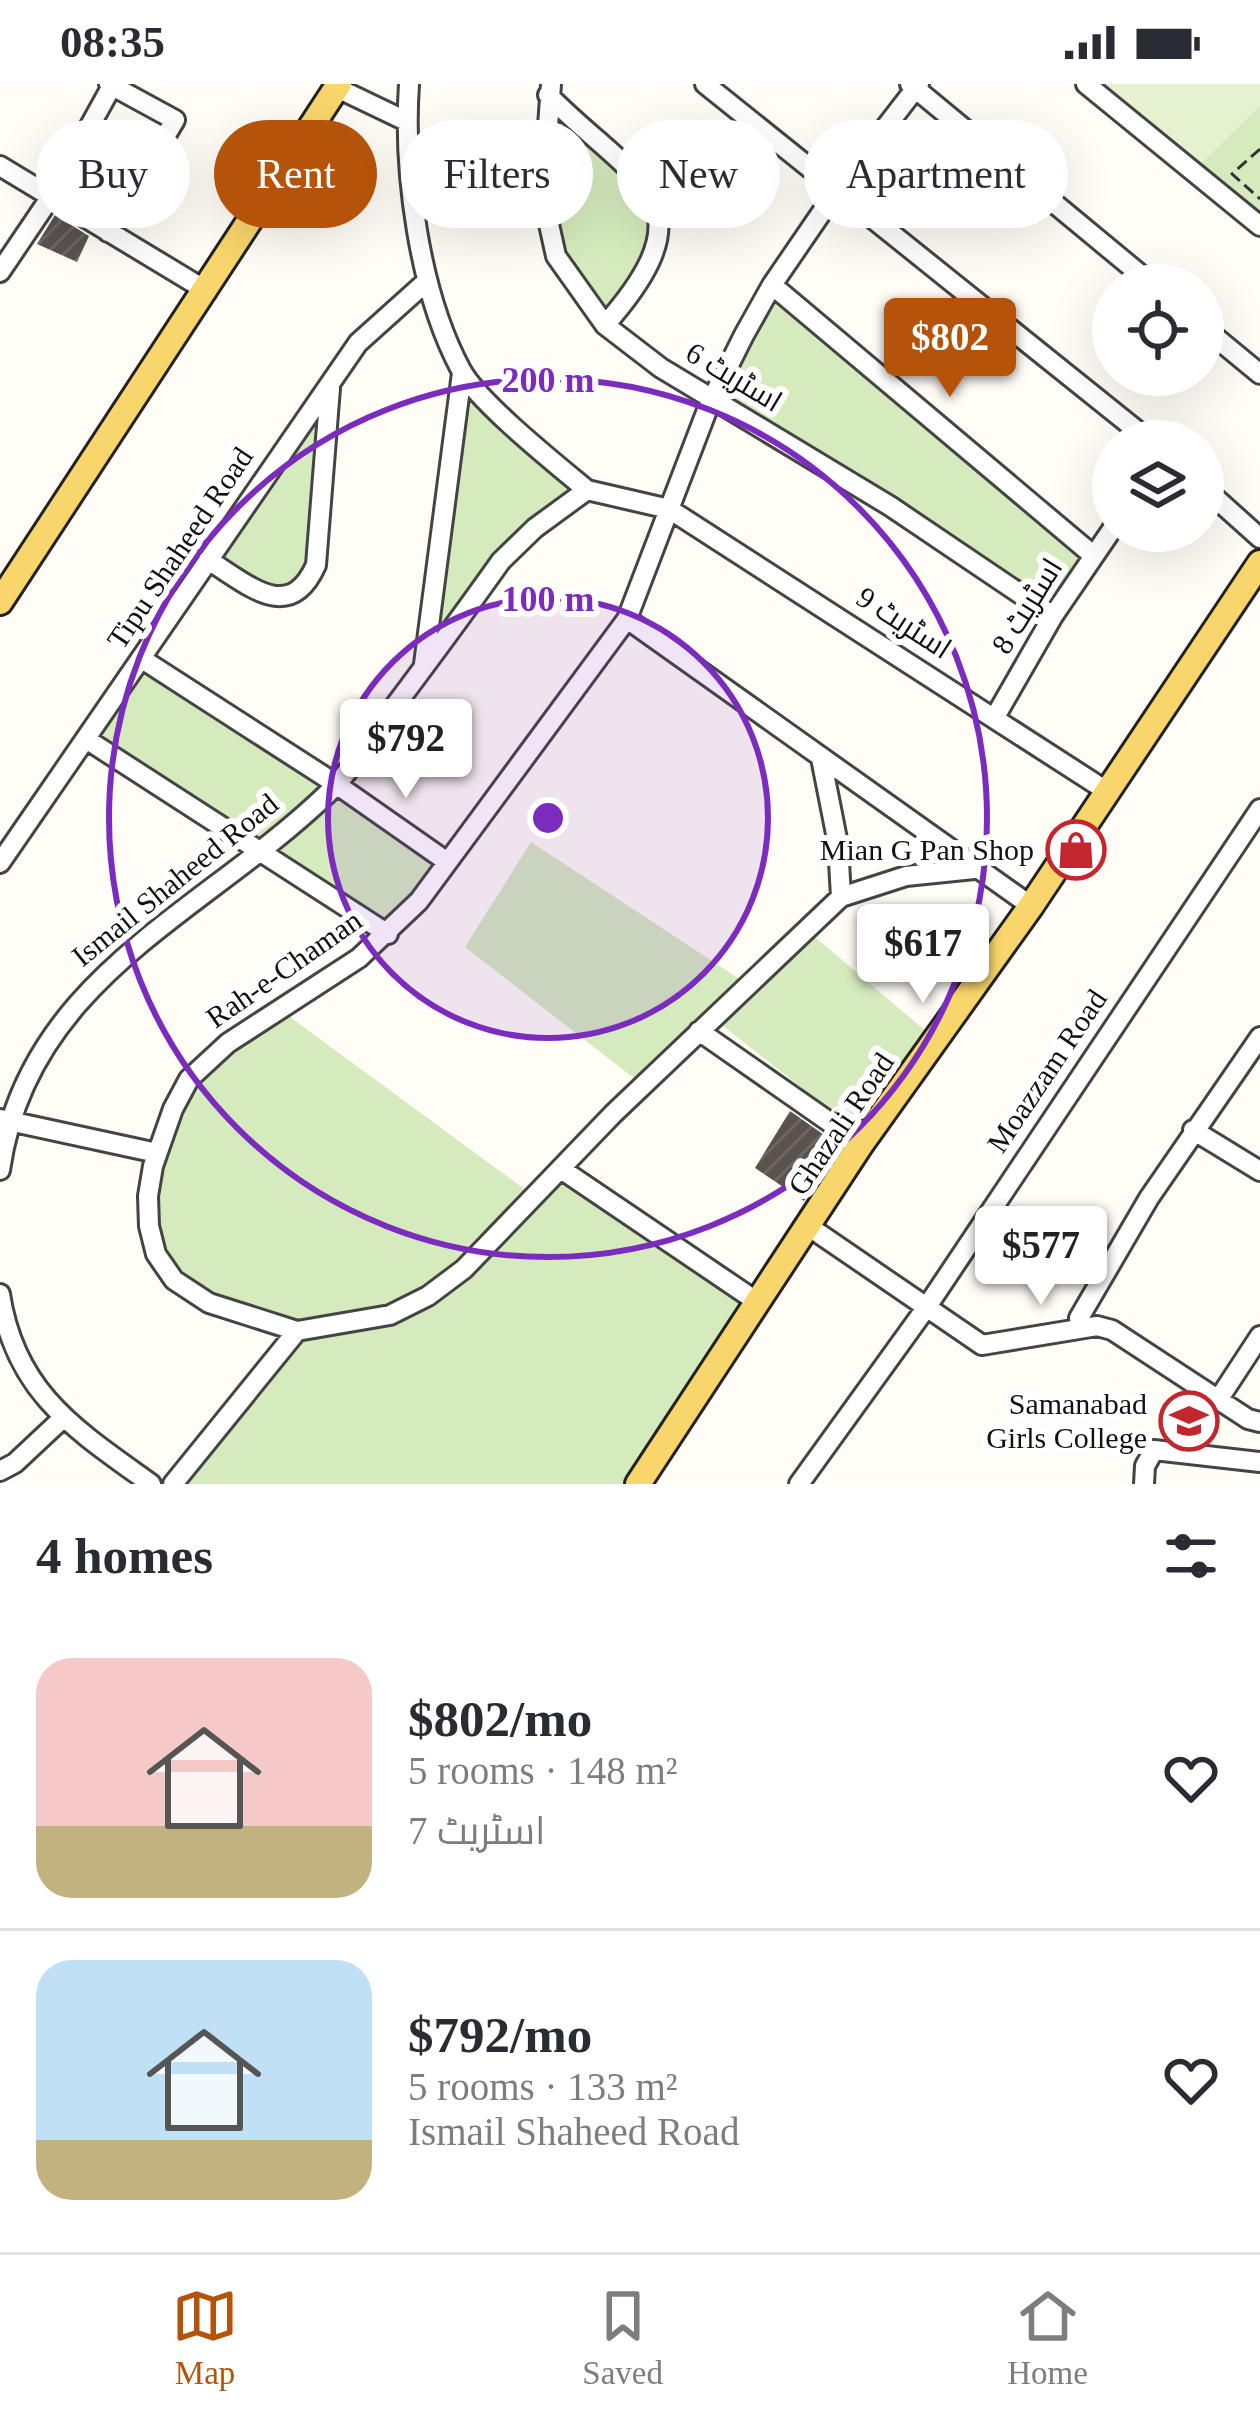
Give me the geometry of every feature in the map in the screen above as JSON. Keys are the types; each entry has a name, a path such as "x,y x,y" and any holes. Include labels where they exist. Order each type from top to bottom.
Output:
{"main road":[{"path":"0,602 338,86"},
{"name":"Ghazali Road","path":"638,1484 861,1144 1031,906 1260,562"}],"street":[{"path":"406,120 409,84"},
{"path":"705,84 804,164"},
{"path":"1086,84 1260,226"},
{"path":"93,120 112,85 175,120 107,232"},
{"path":"915,85 1128,264"},
{"name":"Rah-e-Chaman","path":"889,120 915,85"},
{"path":"338,86 402,120"},
{"path":"550,90 639,178 655,199 661,220 649,259 621,308 605,325"},
{"name":"اسٹریٹ 6","path":"550,90 543,196 556,256 605,325 661,368 890,506 1053,616"},
{"path":"0,166 36,188"},
{"path":"0,272 36,218"},
{"path":"100,228 207,291"},
{"path":"420,228 427,281 462,374 587,490 669,508"},
{"name":"Rah-e-Chaman","path":"811,228 772,285 712,398 627,619 419,901 359,958 228,1043 203,1064 181,1094 157,1153 148,1196 156,1254 174,1280 209,1303 297,1331 390,1316 464,1269 699,1031 841,897 906,876 974,868"},
{"path":"884,228 1124,420"},
{"name":"Tipu Shaheed Road","path":"0,863 358,343 427,281"},
{"path":"772,285 1094,556"},
{"path":"1224,344 1260,374"},
{"name":"Ismail Shaheed Road","path":"0,1169 5,1120 77,1001 113,963 260,850 336,784 423,669 462,374"},
{"path":"208,560 279,598 296,595 306,587 316,565 330,383"},
{"path":"423,669 501,562 535,528 587,490"},
{"path":"1224,506 1260,538"},
{"name":"اسٹریٹ 9","path":"669,508 1105,790"},
{"name":"اسٹریٹ 8","path":"995,717 1053,616 1097,552"},
{"path":"627,619 1031,906"},
{"path":"142,659 446,861"},
{"path":"86,739 388,934"},
{"path":"821,758 838,844 841,897"},
{"name":"Moazzam Road","path":"800,1484 926,1308 1260,809"},
{"path":"699,1031 861,1144"},
{"path":"1079,1326 1079,1318 1193,1130 1260,1037"},
{"path":"5,1120 157,1153"},
{"path":"1193,1130 1260,1171"},
{"path":"561,1169 759,1303"},
{"path":"808,1226 982,1345 1079,1326 1112,1330 1260,1422"},
{"path":"0,1294 17,1352 62,1419 151,1484"},
{"path":"173,1484 297,1331"},
{"path":"1218,1400 1260,1336"},
{"path":"0,1471 62,1419"},
{"path":"1144,1484 1145,1466 1154,1450 1260,1462"}],"path":[{"path":"1260,149 1232,174 1260,199"}],"green space":[{"path":"1086,84 1260,84 1260,105 1193,171"},
{"path":"548,95 575,120 547,120"},
{"path":"1260,105 1260,226 1193,171"},
{"path":"593,137 617,159 617,228 656,228 659,238 605,325 556,256 550,228 593,228"},
{"path":"772,285 1094,556 1053,616 709,405"},
{"path":"462,373 593,491 535,528 423,669"},
{"path":"330,383 316,565 279,598 208,560"},
{"path":"142,659 446,861 380,933 86,739"},
{"path":"531,842 744,982 635,1079 465,947"},
{"path":"809,932 934,1038 860,1134 717,1021"},
{"path":"279,1009 534,1196 566,1164 763,1299 637,1484 179,1484 306,1329 275,1325 180,1280 162,1254 152,1195 186,1085"}],"building":[{"path":"47,228 76,228 89,236 77,262 37,244"},
{"path":"790,1111 840,1146 804,1201 755,1168"}],"place":[{"name":"Mian G Pan Shop","path":"1076,850"},
{"name":"Samanabad Girls College","path":"1189,1421"}]}
